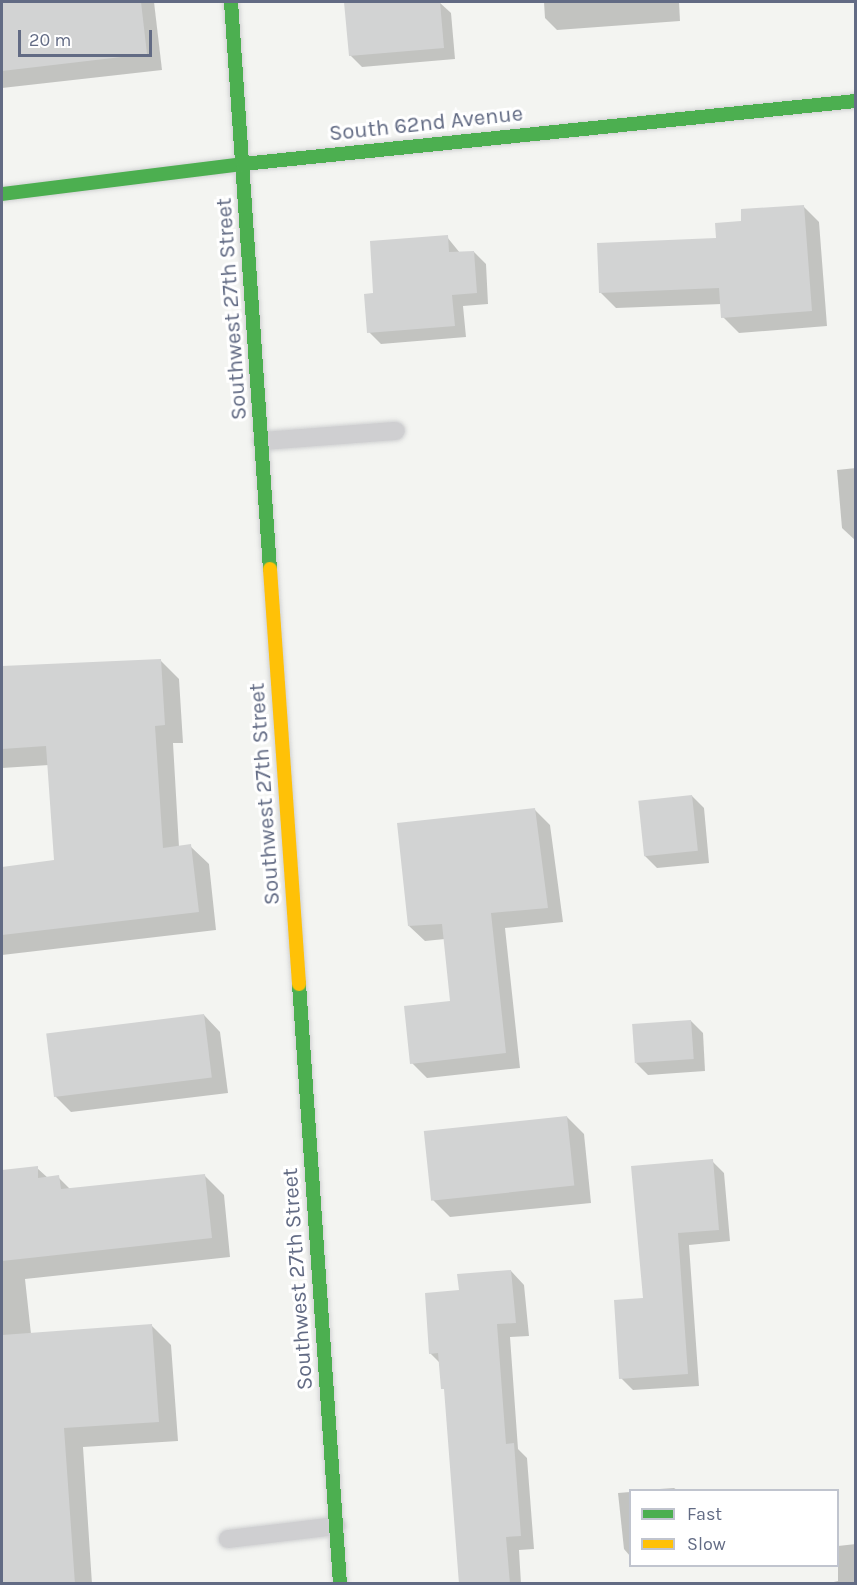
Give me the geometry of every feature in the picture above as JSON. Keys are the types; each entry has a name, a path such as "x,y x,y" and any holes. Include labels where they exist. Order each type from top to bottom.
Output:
{"street":[{"name":"Southwest 27th Street","path":"231,2 340,1584"},
{"name":"South 62nd Avenue","path":"2,194 243,164 855,101"}],"lane":[{"path":"262,441 396,430"},
{"path":"228,1539 336,1526"}],"building":[{"path":"2,2 141,2 147,54 2,71"},
{"path":"344,2 440,2 444,48 349,56"},
{"path":"804,205 812,311 721,318 719,288 599,293 597,243 716,238 715,223 741,221 741,209"},
{"path":"448,235 449,252 474,251 477,293 452,295 455,326 367,333 364,294 373,293 370,241"},
{"path":"161,659 165,725 155,726 163,848 191,844 199,912 2,935 2,867 54,860 46,746 2,749 2,666"},
{"path":"692,795 698,851 644,856 638,801"},
{"path":"535,808 548,908 491,913 506,1053 410,1064 404,1006 450,1001 442,924 408,926 397,823"},
{"path":"204,1014 212,1078 54,1097 46,1033"},
{"path":"691,1020 694,1059 635,1063 632,1024"},
{"path":"567,1116 574,1186 431,1201 424,1131"},
{"path":"713,1159 719,1230 678,1233 688,1374 619,1379 614,1300 643,1298 631,1166"},
{"path":"38,1166 38,1178 59,1175 61,1189 205,1174 212,1238 2,1261 2,1170"},
{"path":"511,1270 516,1323 497,1324 506,1444 514,1443 521,1536 506,1537 510,1584 459,1584 444,1389 441,1389 438,1353 429,1354 425,1293 459,1290 457,1274"},
{"path":"152,1324 159,1422 64,1428 75,1584 2,1584 2,1335"}],"traffic: fast":[{"path":"231,2 270,569"},
{"path":"2,194 243,164 856,101"},
{"path":"299,984 340,1584"}],"traffic: slow":[{"path":"270,569 299,984"}]}
